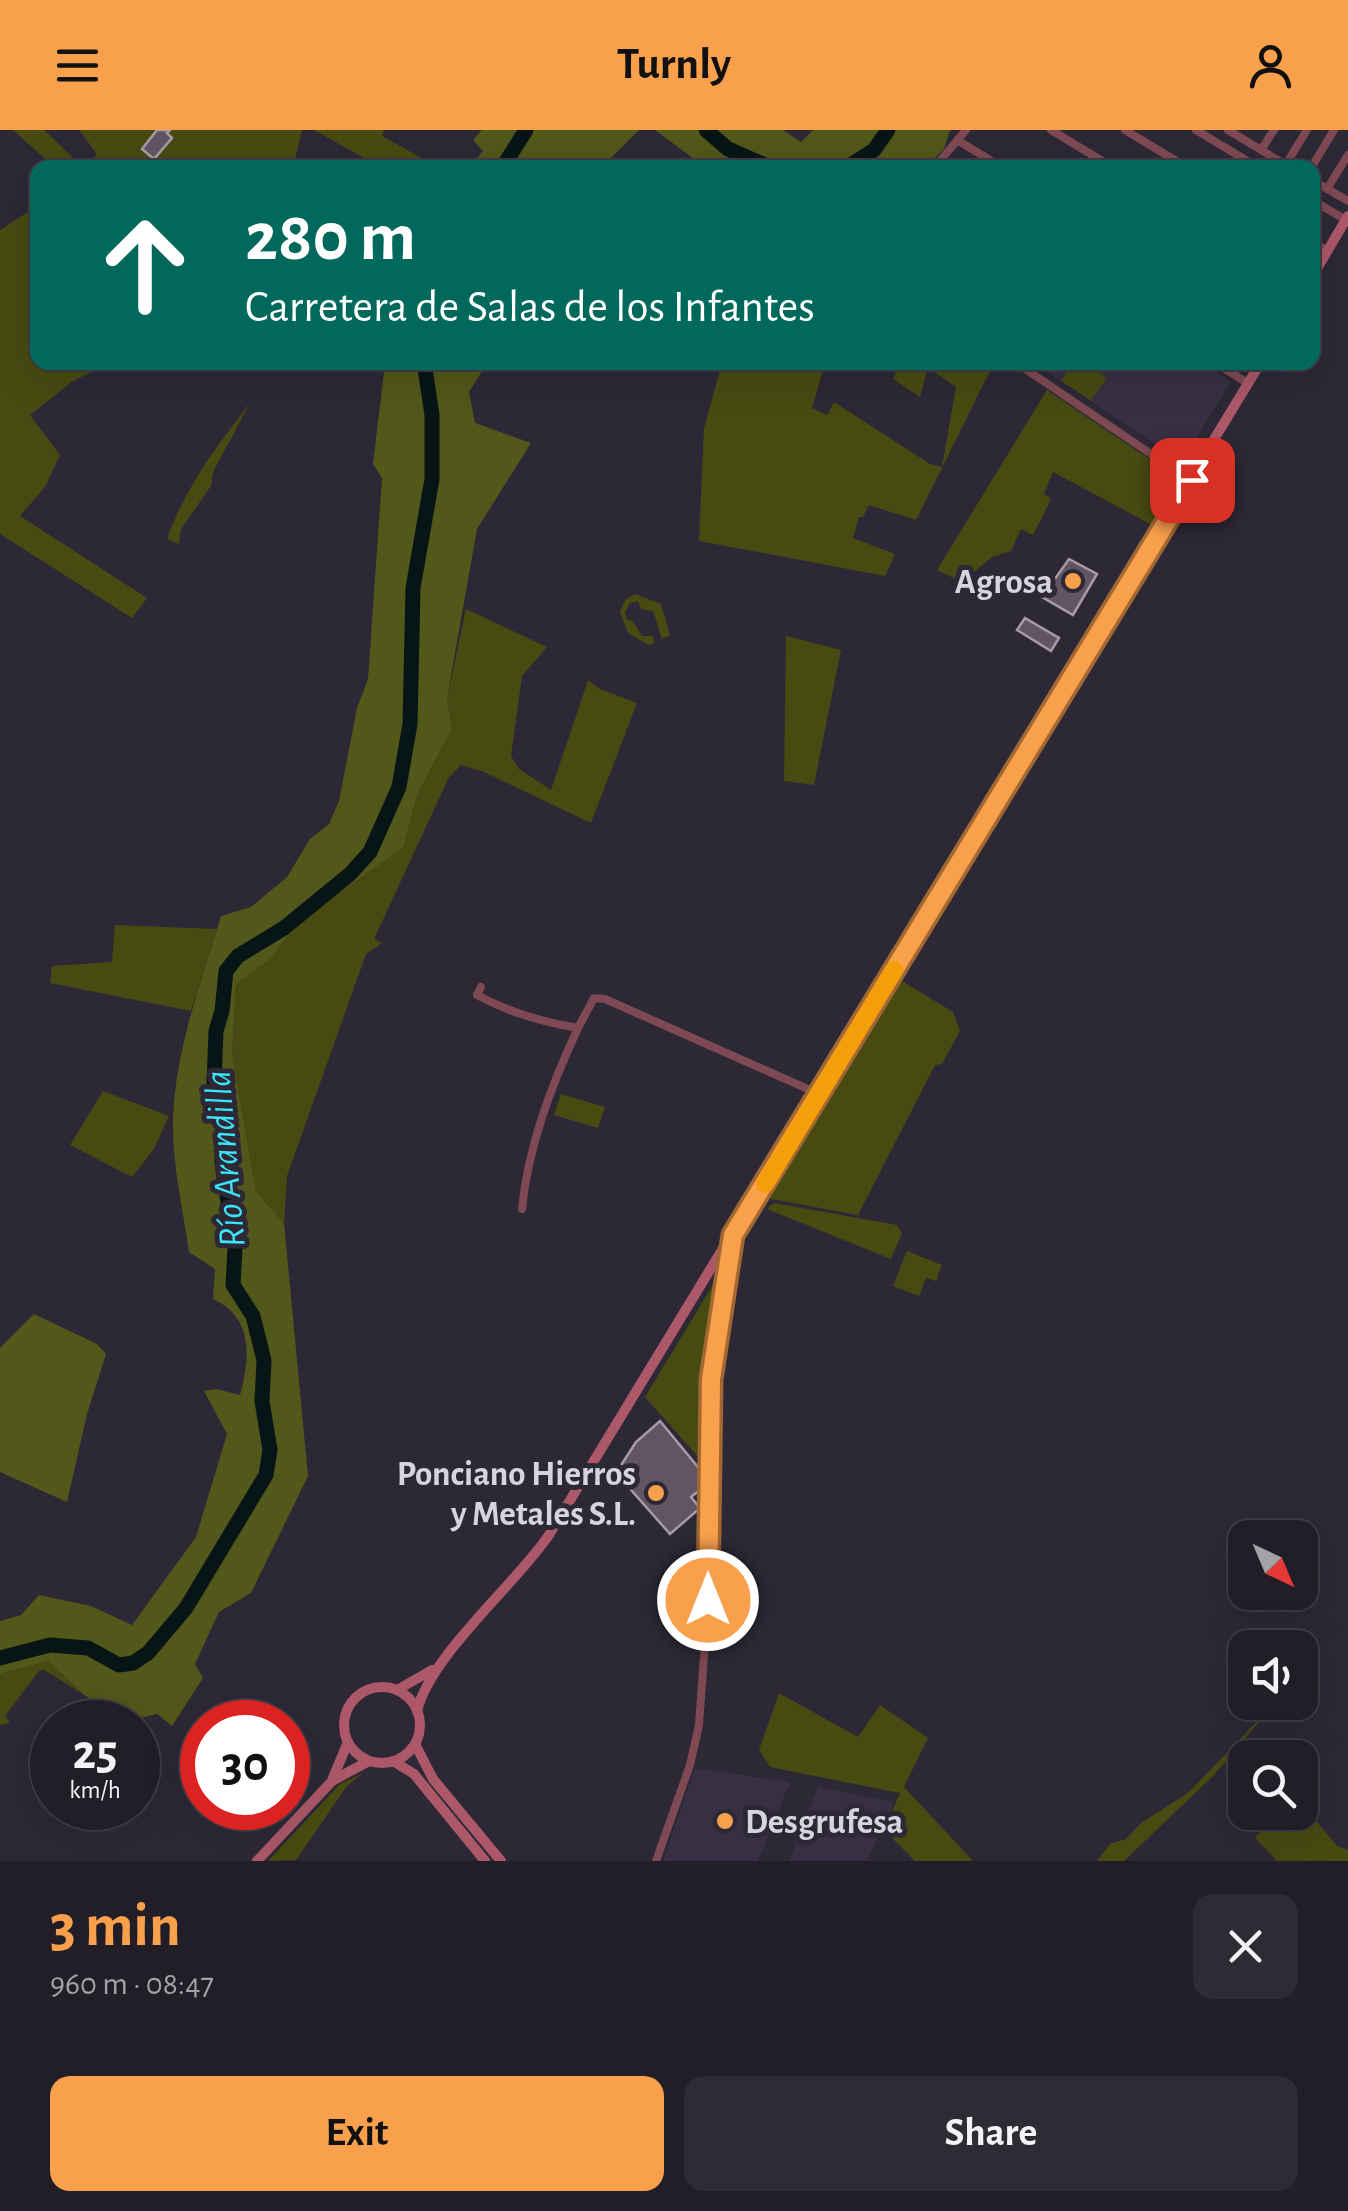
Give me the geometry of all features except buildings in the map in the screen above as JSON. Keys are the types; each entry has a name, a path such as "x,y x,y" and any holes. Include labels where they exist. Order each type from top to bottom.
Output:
{"main road":[{"path":"1320,264 1347,218"},
{"path":"393,1761 414,1744 419,1733 417,1711 426,1684 550,1534 1257,370"},
{"path":"257,1861 332,1780 348,1742 344,1722 351,1702 367,1690 398,1690 441,1663"},
{"path":"398,1690 417,1711"},
{"path":"348,1742 370,1761"},
{"path":"414,1744 433,1779 501,1861"},
{"path":"332,1780 370,1761 393,1761 414,1774 485,1861"}],"street":[{"path":"941,160 966,130"},
{"path":"1051,130 1102,160"},
{"path":"1125,130 1175,160"},
{"path":"1196,130 1246,160"},
{"path":"1228,130 1243,134 1279,160"},
{"path":"1262,150 1274,130"},
{"path":"1292,160 1307,130"},
{"path":"1316,160 1334,130"},
{"path":"957,140 990,160"},
{"path":"1327,189 1348,155"},
{"path":"1320,185 1348,201"},
{"path":"1320,204 1347,218"},
{"path":"1320,246 1328,251"},
{"path":"1027,370 1192,480"},
{"path":"1227,370 1249,384"},
{"path":"481,987 476,995 495,1005 578,1028"},
{"path":"522,1208 526,1173 559,1068 594,998 605,999 819,1094"},
{"path":"656,1861 690,1766 700,1725 707,1617 711,1379 733,1235"}],"shaded area":[{"path":"1044,370 1212,370 1231,381 1182,462"},
{"name":"Desgrufesa","path":"695,1768 790,1782 758,1861 663,1861"},
{"name":"Desgrufesa","path":"818,1787 894,1802 867,1861 789,1861"}],"green space":[{"path":"13,130 44,130 76,160 46,160"},
{"path":"79,130 157,130 142,148 154,159 172,138 169,130 302,130 295,160 92,160 97,154"},
{"path":"314,130 384,130 382,136 425,160 368,160"},
{"path":"482,130 639,130 609,160 476,160 483,151 473,140"},
{"path":"655,130 783,130 801,142 813,130 950,130 944,149 932,160 696,160"},
{"path":"30,211 30,370 96,370 73,381 30,415 60,455 45,487 20,516 147,598 132,618 0,534 0,230"},
{"path":"384,370 483,370 469,392 475,423 531,443 477,529 447,698 452,729 418,793 403,848 299,921 271,959 236,984 232,1054 256,1192 284,1223 308,1476 251,1593 219,1612 195,1664 203,1678 189,1700 180,1700 180,1714 172,1726 160,1716 160,1700 92,1700 48,1661 0,1674 0,1621 21,1615 39,1595 91,1606 132,1625 196,1537 227,1434 204,1391 216,1389 240,1395 247,1353 236,1317 213,1299 215,1269 189,1252 174,1153 179,1068 221,916 251,907 287,877 310,839 329,824 339,801 357,708 368,679 382,478 373,464"},
{"path":"720,370 823,370 812,408 827,415 834,402 930,464 942,467 956,387 931,370 991,370 916,520 869,505 863,517 859,517 853,538 895,554 885,576 699,541 704,428"},
{"path":"897,370 927,370 920,397 893,379"},
{"path":"1068,370 1095,370 1107,378 1091,400 1061,381"},
{"path":"1047,390 1179,479 1152,525 1053,472 1044,494 1051,499 1033,535 1021,529 1011,551 992,557 962,582 937,570"},
{"path":"250,403 213,472 211,486 181,529 179,544 167,539 193,484"},
{"path":"635,594 661,604 670,635 662,639 653,611 641,609 638,601 630,603 625,613 628,621 632,620 642,636 652,636 655,643 649,645 628,633 620,611 626,599"},
{"path":"466,609 547,647 522,676 511,756 519,769 551,790 588,680 600,689 637,703 591,823 484,772 461,765 449,777 374,939 382,943 366,954 287,1176 284,1223 256,1193 232,1054 236,984 271,959 299,921 403,848 418,793 452,729 447,698"},
{"path":"786,636 841,650 814,785 784,781"},
{"path":"115,925 217,929 191,1011 50,983 52,966 112,962"},
{"path":"902,981 953,1012 960,1031 942,1064 935,1065 858,1215 766,1198 894,986"},
{"path":"103,1091 169,1116 154,1149 132,1177 70,1145"},
{"path":"561,1094 605,1107 598,1128 554,1115"},
{"path":"774,1203 897,1225 902,1233 891,1259 767,1209"},
{"path":"907,1251 942,1265 936,1281 926,1278 919,1296 893,1286"},
{"path":"723,1268 709,1370 706,1466 645,1397"},
{"path":"34,1314 97,1344 106,1354 87,1414 67,1502 0,1472 0,1348"},
{"path":"48,1661 83,1694 44,1670 39,1671 5,1716 10,1723 0,1725 0,1674"},
{"path":"779,1693 858,1737 880,1705 928,1738 904,1787 973,1861 915,1861 884,1830 900,1793 770,1767 759,1750"},
{"path":"1259,1720 1261,1720 1244,1740 1239,1740"},
{"path":"1228,1752 1228,1758 1213,1776 1124,1861 1097,1861 1110,1844 1126,1839 1141,1823 1188,1793"},
{"path":"363,1773 347,1786 296,1860 268,1861 297,1830 310,1830 310,1816 340,1784"},
{"path":"1318,1823 1337,1846 1348,1850 1348,1861 1277,1861 1255,1838 1262,1830 1318,1830"}],"waterway":[{"name":"Río Arandilla","path":"507,160 526,130"},
{"name":"Río Arandilla","path":"706,130 728,149 753,160"},
{"name":"Río Arandilla","path":"858,160 874,150 888,130"},
{"name":"Río Arandilla","path":"0,1658 50,1645 88,1648 119,1665 133,1663 148,1653 186,1608 266,1475 270,1450 262,1401 264,1360 253,1316 233,1285 235,1248 222,1163 225,1132 213,1110 216,1031 226,971 238,956 284,928 350,874 370,852 399,787 410,724 413,588 432,479 432,415 425,370"}],"slow traffic":[{"path":"765,1184 894,970"}],"place":[{"name":"Agrosa","path":"1073,581"},
{"name":"Ponciano Hierros y Metales S.L.","path":"656,1493"},
{"name":"Desgrufesa","path":"725,1821"}],"route":[{"path":"708,1600 708,1415 713,1357 733,1235 1192,480"}]}
